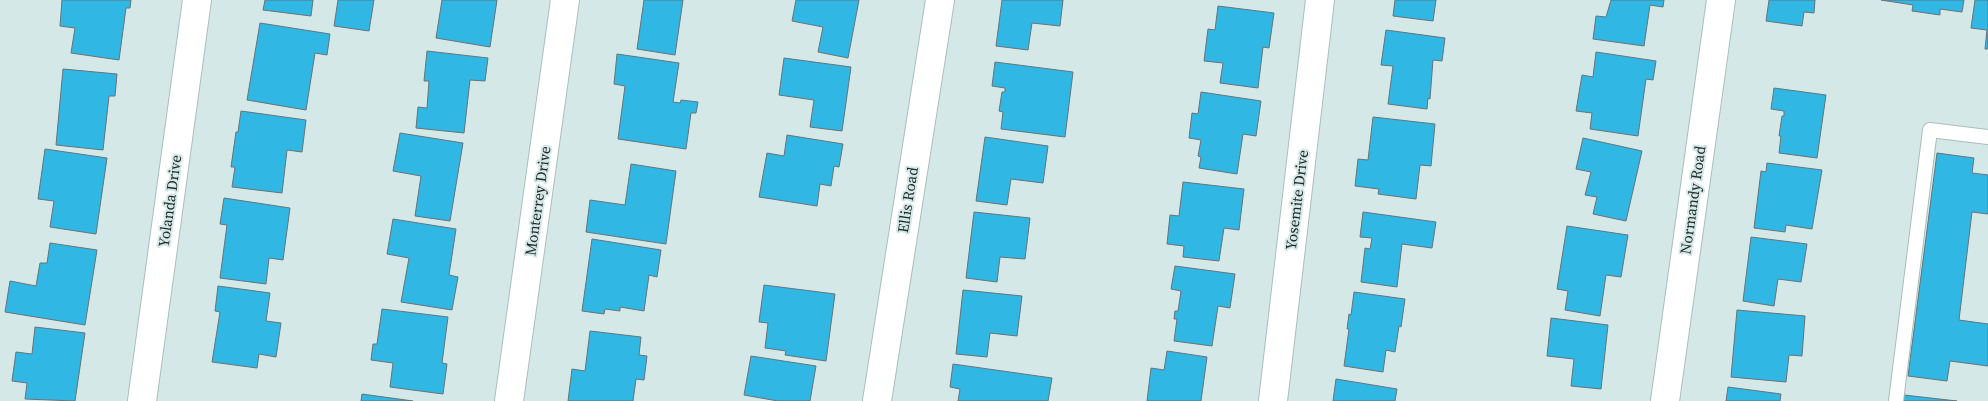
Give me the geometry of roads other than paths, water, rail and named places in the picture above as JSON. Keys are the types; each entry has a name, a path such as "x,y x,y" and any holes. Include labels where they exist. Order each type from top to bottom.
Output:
{"street":[{"name":"Yolanda Drive","path":"142,401 197,0"},
{"name":"Monterrey Drive","path":"509,401 565,0"},
{"name":"Ellis Road","path":"877,401 940,0"},
{"name":"Yosemite Drive","path":"1273,401 1320,0"},
{"name":"Normandy Road","path":"1665,401 1721,0"}],"lane":[{"path":"1896,401 1930,130 1988,137"}]}
